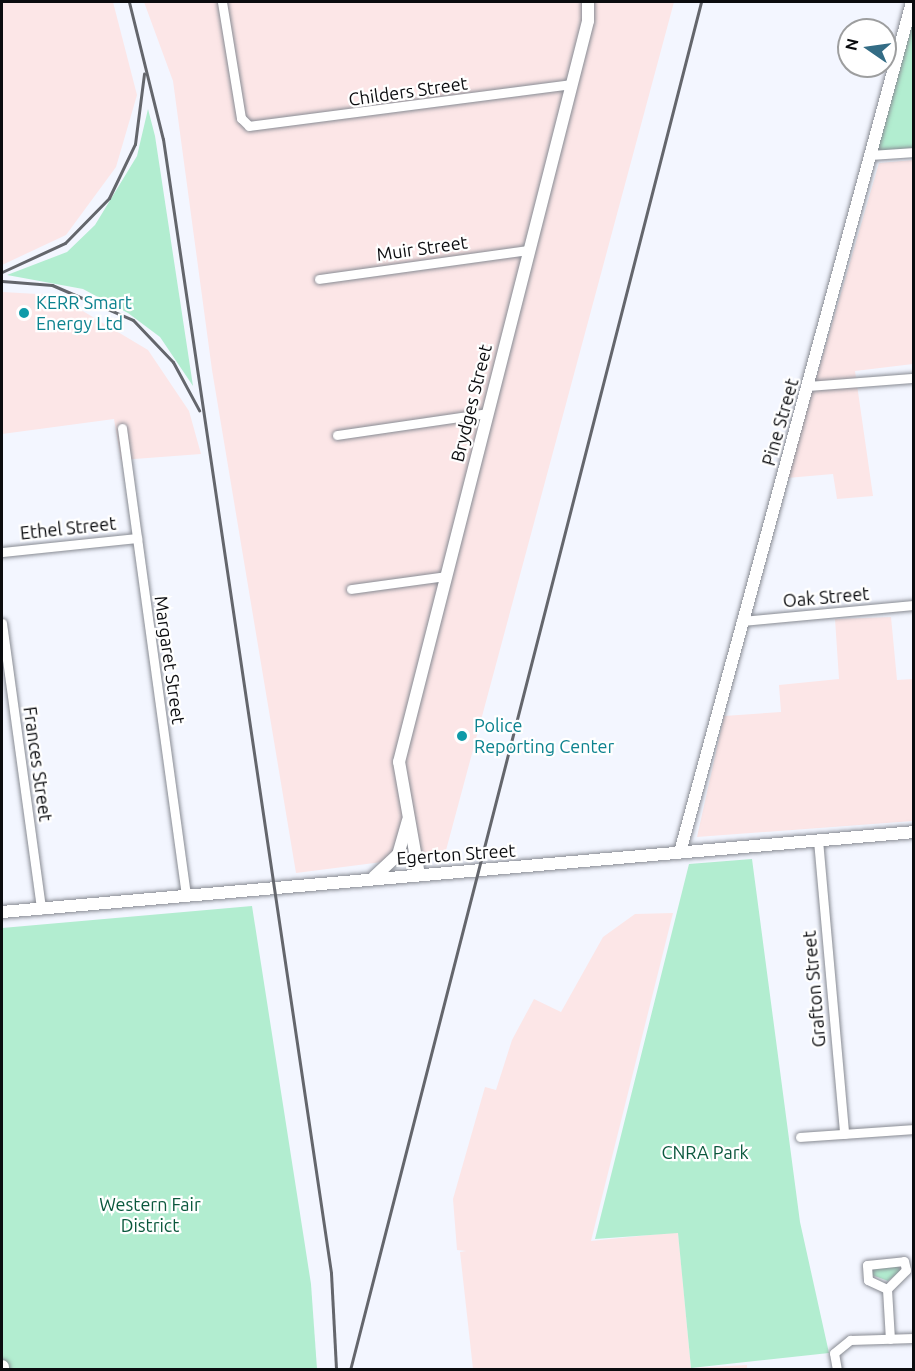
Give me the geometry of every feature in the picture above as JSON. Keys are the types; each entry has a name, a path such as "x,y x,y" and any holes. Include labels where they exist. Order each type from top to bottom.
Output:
{"street":[{"name":"Childers Street","path":"222,2 241,118 249,126 572,84"},
{"name":"Brydges Street","path":"419,875 399,762 572,84 588,2"},
{"name":"Pine Street","path":"680,852 741,621 809,386 912,2"},
{"path":"871,156 914,152"},
{"name":"Muir Street","path":"320,279 529,250"},
{"path":"809,386 914,378"},
{"path":"337,435 488,413"},
{"name":"Margaret Street","path":"122,428 186,896"},
{"name":"Ethel Street","path":"2,552 137,538"},
{"path":"351,589 446,576"},
{"name":"Oak Street","path":"741,621 914,605"},
{"name":"Frances Street","path":"2,624 41,909"},
{"path":"370,879 398,855 410,814"},
{"name":"Egerton Street","path":"2,912 914,832"},
{"name":"Grafton Street","path":"818,840 844,1134"},
{"path":"800,1137 914,1129"},
{"path":"887,1289 890,1339"},
{"path":"837,1370 834,1353 839,1345 914,1338"}],"shaded area":[{"path":"2,2 113,2 137,95 116,167 66,235 2,265"},
{"path":"144,2 674,2 445,854 296,873 212,370 173,81"},
{"path":"913,160 913,364 855,371 873,496 837,499 833,474 787,478 879,163"},
{"path":"2,292 56,295 148,350 189,411 201,454 121,460 114,419 2,434"},
{"path":"891,617 897,680 913,679 913,821 697,837 724,716 781,712 779,685 839,679 835,619"},
{"path":"673,913 591,1241 678,1232 691,1368 747,1365 747,1369 473,1369 460,1252 466,1251 457,1250 453,1199 485,1087 496,1090 512,1040 534,999 561,1012 603,937 635,914"}],"green space":[{"path":"913,8 913,148 874,153 894,78 897,78 897,67"},
{"path":"148,109 155,136 193,386 160,337 128,313 83,289 7,275 67,252 95,225 137,156"},
{"name":"CNRA Park","path":"752,859 800,1222 829,1353 691,1368 678,1233 595,1239 689,864"},
{"name":"Western Fair District","path":"252,906 311,1284 317,1369 2,1370 2,928"},
{"path":"899,1265 900,1271 888,1281 872,1275 871,1269"}],"railway":[{"path":"129,2 163,139 331,1273 336,1370"},
{"path":"350,1370 701,2"},
{"path":"2,272 65,243 109,198 135,144 144,74"},
{"path":"2,281 52,285 133,320 173,362 199,410"}],"place":[{"name":"KERR Smart Energy Ltd","path":"24,313"},
{"name":"Police Reporting Center","path":"462,736"}]}
